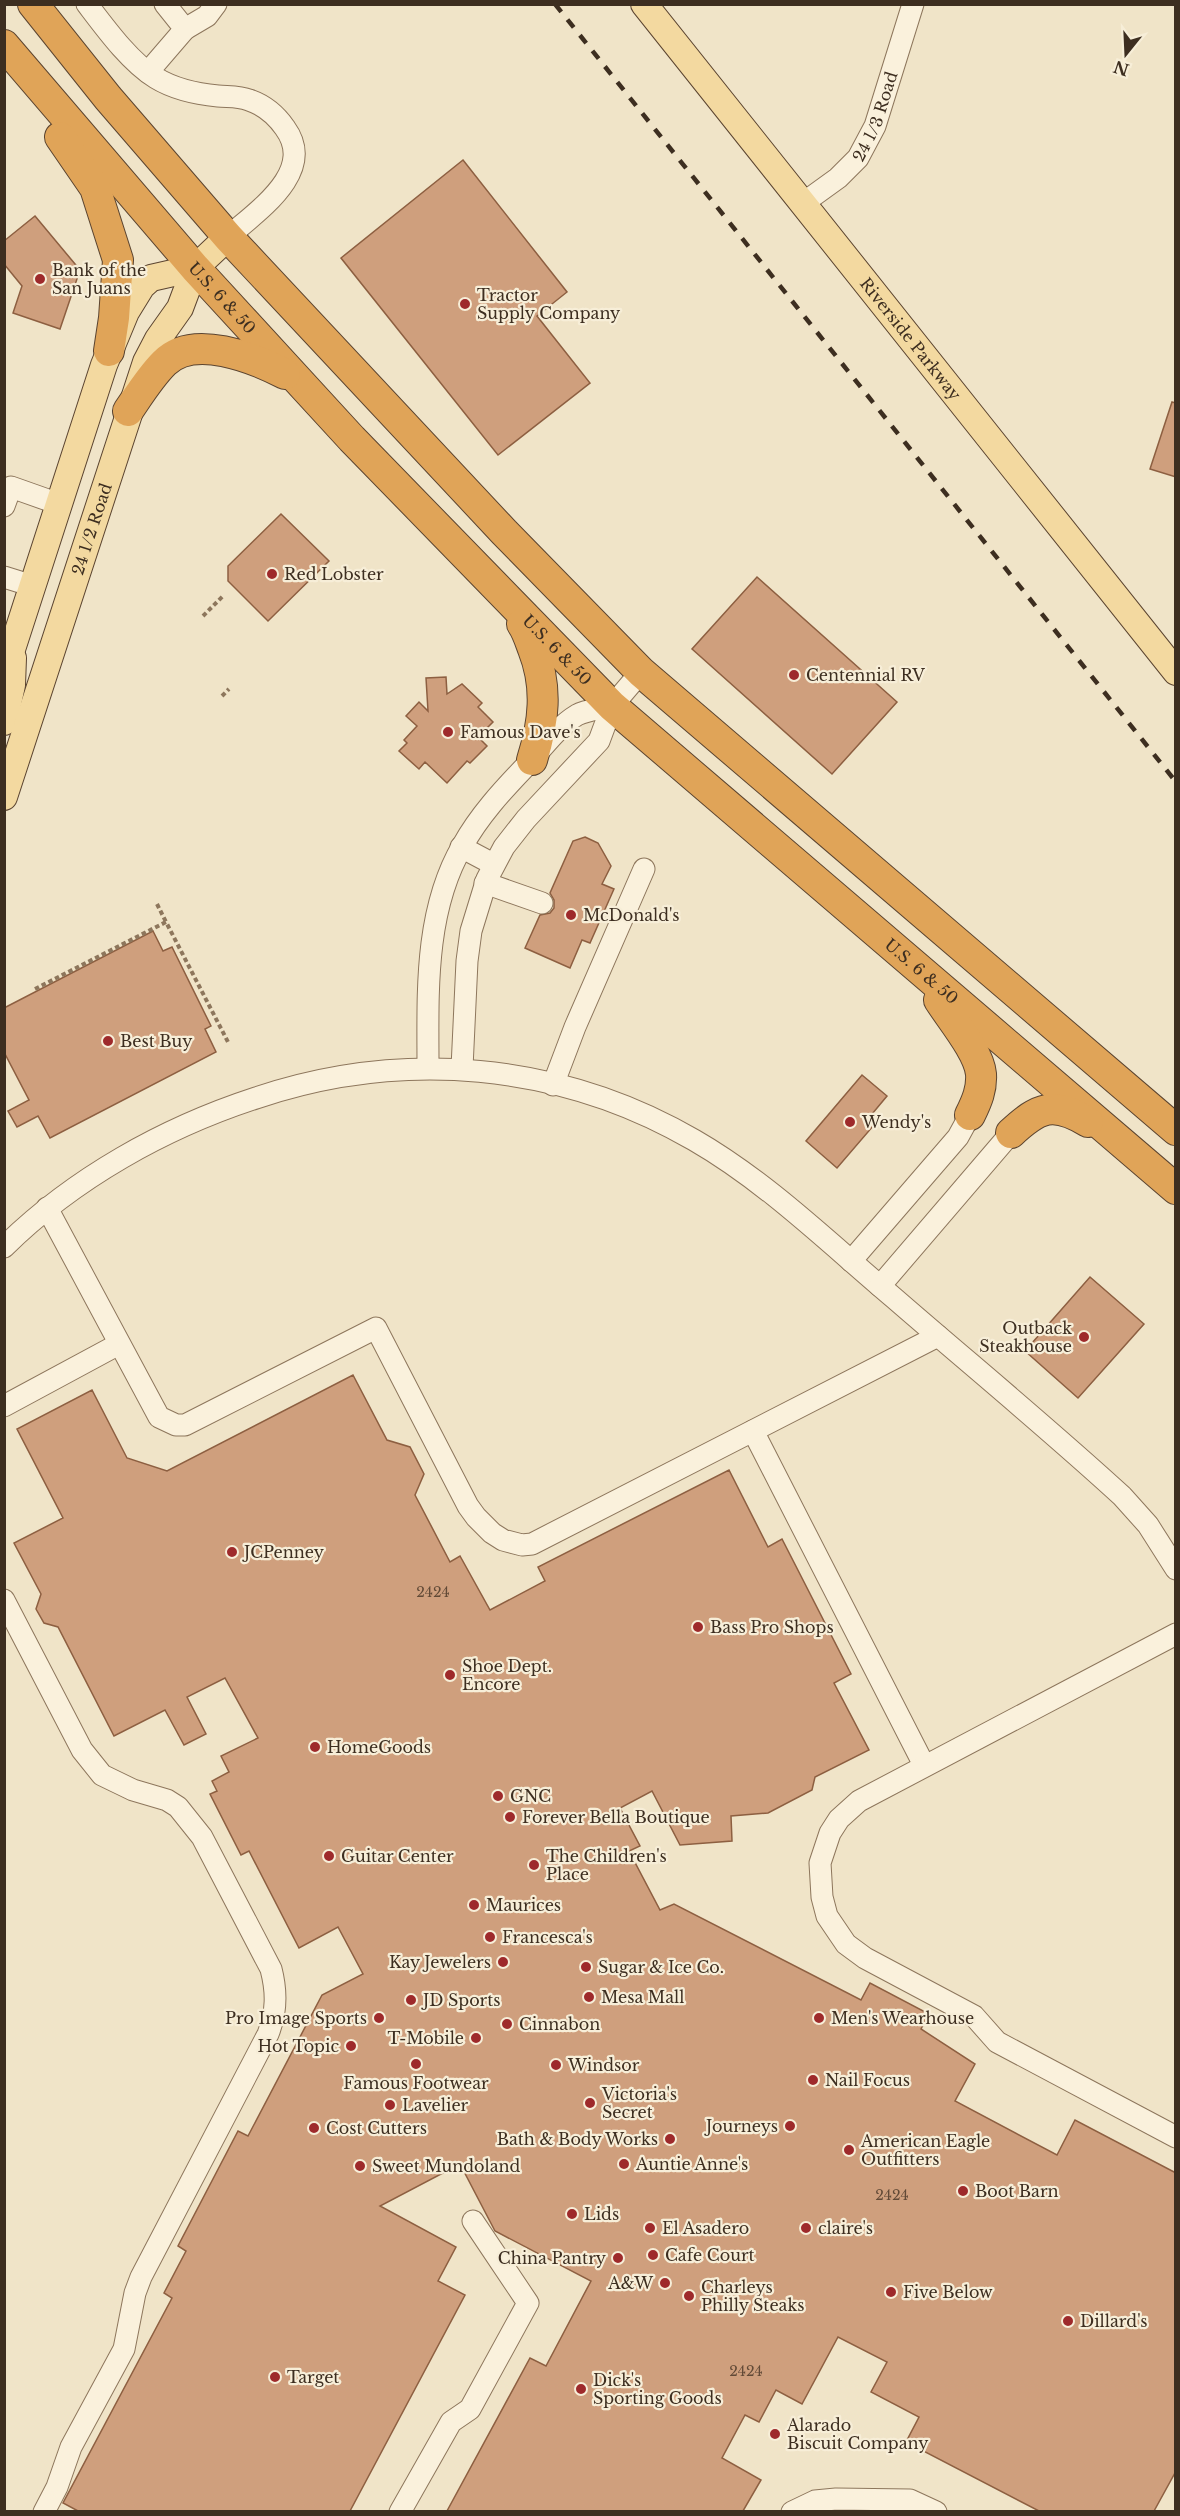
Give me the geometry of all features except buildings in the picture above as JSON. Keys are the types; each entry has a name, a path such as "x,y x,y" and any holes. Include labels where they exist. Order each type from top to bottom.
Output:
{"highway":[{"path":"33,4 108,98 228,237 504,532 641,672 1176,1130"},
{"name":"U.S. 6 & 50","path":"4,45 195,268 352,439 612,706 1176,1189"},
{"path":"4,56 12,77 76,158 94,188 106,221 118,260 109,351"},
{"path":"128,411 165,361 197,348 241,354 300,382"},
{"path":"501,594 525,628 537,659 543,686 544,710 541,732 532,760"},
{"path":"917,968 965,1040 981,1072 981,1091 970,1115"},
{"path":"1011,1133 1041,1110 1058,1109 1079,1118 1120,1142"}],"main road":[{"name":"Riverside Parkway","path":"644,4 1176,672"},
{"name":"24 1/2 Road","path":"5,792 128,411 146,362 158,339 180,308 195,268 228,237"},
{"path":"4,674 9,648 33,586 109,351 126,312 142,286 151,278 195,268"},
{"path":"4,722 12,685 9,648"}],"street":[{"path":"87,4 109,33 157,78 184,90 249,100 269,110 288,132 295,158 293,168 275,193 228,237"},
{"path":"165,4 185,29"},
{"path":"148,72 185,29 207,16 216,4"},
{"name":"24 1/3 Road","path":"802,204 838,178 858,158 874,126 913,4"},
{"path":"4,506 10,487 59,504"},
{"path":"4,577 33,586"},
{"path":"462,1068 467,961 471,931 489,873 526,819 599,741 612,706 641,672"},
{"path":"428,1067 430,957 442,893 461,847 498,795 577,714 612,706"},
{"path":"461,847 489,873 542,903"},
{"path":"553,1085 575,1027 644,869"},
{"path":"4,1247 47,1208 92,1177 137,1151 183,1127 238,1104 289,1087 339,1076 428,1067 462,1068 553,1085 610,1101 671,1127 740,1170 851,1261 1122,1496 1144,1520 1174,1561"},
{"path":"851,1261 958,1137 970,1115"},
{"path":"880,1286 1011,1133"},
{"path":"47,1208 159,1417 176,1425 185,1425 376,1328 468,1506 492,1533 522,1545 532,1544 938,1336"},
{"path":"4,1407 120,1344"},
{"path":"753,1431 924,1765"},
{"path":"4,1600 92,1765 117,1783 167,1800 188,1818 202,1837 270,1969 275,1992 275,2008 268,2034 141,2277 135,2293 124,2349 71,2447 57,2487 44,2511"},
{"path":"1176,1634 859,1801 839,1819 830,1833 820,1863 822,1897 834,1929 846,1944 865,1958 974,2016 997,2042 1176,2137"},
{"path":"400,2511 451,2422 470,2409 528,2303 472,2221"},
{"path":"792,2511 814,2501 836,2499 910,2500 936,2511"}],"path":[{"path":"203,616 224,595"},
{"path":"222,696 229,689"},
{"path":"157,904 228,1042"},
{"path":"35,989 166,922"},
{"path":"190,984 197,981"}],"railway":[{"path":"555,4 1176,782"}],"place":[{"name":"Bank of the San Juans","path":"40,279"},
{"name":"Tractor Supply Company","path":"465,304"},
{"name":"Red Lobster","path":"272,574"},
{"name":"Centennial RV","path":"794,675"},
{"name":"Famous Dave's","path":"448,732"},
{"name":"McDonald's","path":"571,915"},
{"name":"Best Buy","path":"108,1041"},
{"name":"Wendy's","path":"850,1122"},
{"name":"Outback Steakhouse","path":"1084,1337"},
{"name":"JCPenney","path":"232,1552"},
{"name":"Bass Pro Shops","path":"698,1627"},
{"name":"Shoe Dept. Encore","path":"450,1675"},
{"name":"HomeGoods","path":"315,1747"},
{"name":"GNC","path":"498,1796"},
{"name":"Forever Bella Boutique","path":"510,1817"},
{"name":"Guitar Center","path":"329,1856"},
{"name":"The Children's Place","path":"534,1865"},
{"name":"Maurices","path":"474,1905"},
{"name":"Francesca's","path":"490,1937"},
{"name":"Kay Jewelers","path":"503,1962"},
{"name":"Sugar & Ice Co.","path":"586,1967"},
{"name":"Mesa Mall","path":"589,1997"},
{"name":"JD Sports","path":"411,2000"},
{"name":"Pro Image Sports","path":"379,2018"},
{"name":"Men's Wearhouse","path":"819,2018"},
{"name":"Cinnabon","path":"507,2024"},
{"name":"T-Mobile","path":"476,2038"},
{"name":"Hot Topic","path":"351,2046"},
{"name":"Famous Footwear","path":"416,2064"},
{"name":"Windsor","path":"556,2065"},
{"name":"Nail Focus","path":"813,2080"},
{"name":"Victoria's Secret","path":"590,2103"},
{"name":"Lavelier","path":"390,2105"},
{"name":"Journeys","path":"790,2126"},
{"name":"Cost Cutters","path":"314,2128"},
{"name":"Bath & Body Works","path":"670,2139"},
{"name":"American Eagle Outfitters","path":"849,2150"},
{"name":"Auntie Anne's","path":"624,2164"},
{"name":"Sweet Mundoland","path":"360,2166"},
{"name":"Boot Barn","path":"963,2191"},
{"name":"Lids","path":"572,2214"},
{"name":"El Asadero","path":"650,2228"},
{"name":"claire's","path":"806,2228"},
{"name":"Cafe Court","path":"653,2255"},
{"name":"China Pantry","path":"618,2258"},
{"name":"A&W","path":"665,2283"},
{"name":"Five Below","path":"891,2292"},
{"name":"Charleys Philly Steaks","path":"689,2296"},
{"name":"Dillard's","path":"1068,2321"},
{"name":"Target","path":"275,2377"},
{"name":"Dick's Sporting Goods","path":"581,2389"},
{"name":"Alarado Biscuit Company","path":"775,2434"}]}
